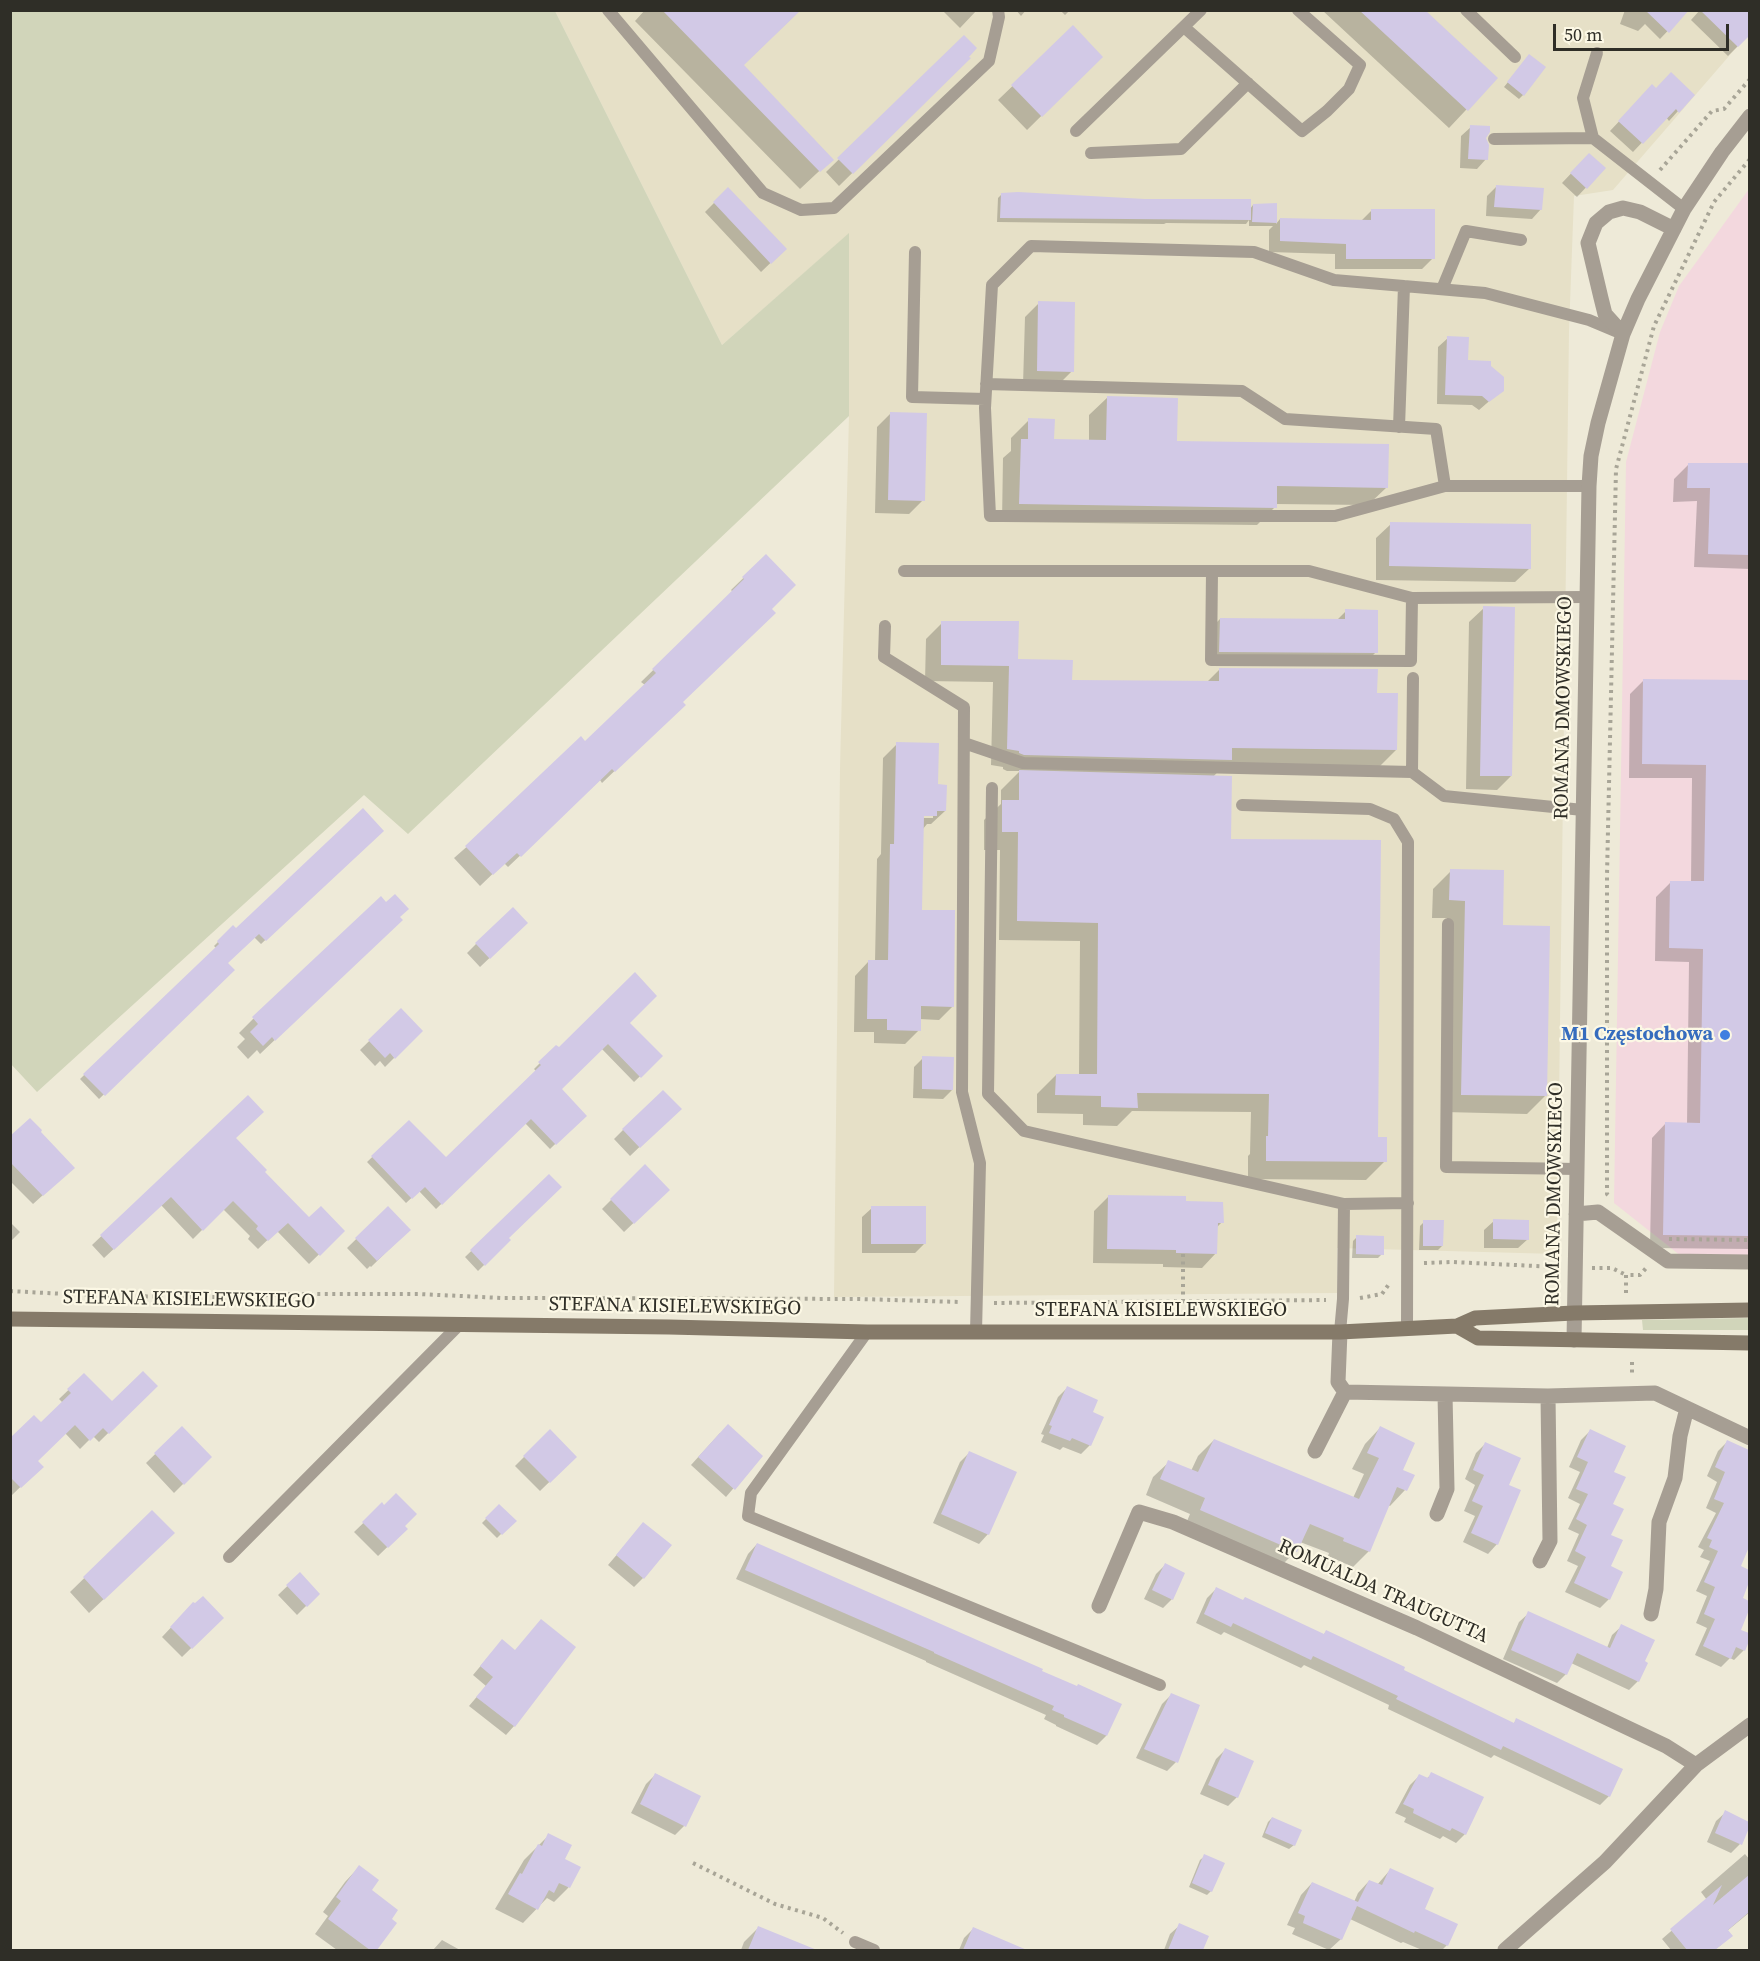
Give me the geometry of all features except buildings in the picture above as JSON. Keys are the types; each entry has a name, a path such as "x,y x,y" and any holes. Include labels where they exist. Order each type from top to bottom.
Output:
{"main road":[{"name":"STEFANA KISIELEWSKIEGO","path":"10,1319 669,1327 867,1332 1340,1332 1457,1326 1475,1318 1574,1313 1749,1310"},
{"name":"STEFANA KISIELEWSKIEGO","path":"1457,1326 1478,1338 1749,1343"}],"street":[{"name":"ROMANA DMOWSKIEGO","path":"1574,1340 1591,456 1623,334 1684,209 1749,117"},
{"path":"1623,334 1605,314 1601,298 1588,243 1596,223 1609,212 1623,208 1640,212 1674,229"},
{"path":"1576,1214 1598,1212 1668,1261 1749,1262"},
{"path":"1340,1332 1338,1382 1345,1392"},
{"path":"1345,1392 1548,1396 1655,1393 1749,1438"},
{"path":"1315,1451 1345,1392"},
{"path":"1437,1514 1447,1489 1445,1394"},
{"path":"1540,1561 1550,1541 1548,1396"},
{"path":"1651,1614 1656,1589 1659,1522 1675,1478 1680,1436 1687,1408"},
{"name":"ROMUALDA TRAUGUTTA","path":"1099,1606 1139,1512 1173,1522 1417,1628 1666,1746 1696,1765"},
{"path":"1505,1950 1605,1862 1696,1765 1749,1725"}],"lane":[{"path":"608,10 763,193 801,210 834,208 989,61 999,17 998,10"},
{"path":"1076,131 1201,10"},
{"path":"1184,27 1302,131 1349,89 1360,65 1298,10"},
{"path":"1466,10 1515,57"},
{"path":"1593,138 1583,98 1597,53"},
{"path":"1091,153 1181,149 1248,83"},
{"path":"1494,139 1593,138 1684,209"},
{"path":"1442,289 1466,231 1521,240"},
{"path":"1589,486 1445,486 1335,516 990,516 985,399 992,285 1031,246 1254,252 1334,280 1485,293 1589,320 1623,334"},
{"path":"915,252 912,397 985,399"},
{"path":"1399,427 1404,286"},
{"path":"986,384 1242,391 1285,419 1436,429 1445,486"},
{"path":"904,572 1308,571 1412,598 1587,597"},
{"path":"1212,572 1212,660 1411,662 1412,598"},
{"path":"885,626 884,657 964,707 962,1092 980,1163 976,1332"},
{"path":"1412,772 1413,678"},
{"path":"964,743 1023,763 1412,772 1444,796 1583,810"},
{"path":"992,788 988,1094 1024,1131 1344,1204 1408,1203"},
{"path":"1242,805 1370,808 1394,819 1408,842 1407,1328"},
{"path":"1448,924 1446,1167 1577,1169"},
{"path":"1340,1332 1343,1299 1344,1204"},
{"path":"229,1557 459,1324"},
{"path":"867,1332 751,1493 748,1515 1160,1685"},
{"path":"855,1942 874,1950"}],"path":[{"path":"1650,181 1712,111 1724,109 1749,79"},
{"path":"1616,1201 1607,1194 1607,875 1616,469 1654,326 1714,202 1749,159"},
{"path":"1666,1246 1667,1239 1749,1240"},
{"path":"1183,1254 1183,1301"},
{"path":"10,1291 113,1296 419,1294 501,1298 860,1299 976,1303 1343,1299 1382,1294 1389,1284 1389,1264 1452,1262 1564,1268"},
{"path":"1590,1268 1612,1268 1626,1275 1640,1275 1651,1264"},
{"path":"1626,1275 1626,1297"},
{"path":"693,1863 774,1904 823,1918 855,1942"}],"shaded area":[{"path":"555,11 1749,11 1749,33 1613,190 1574,196 1569,331 1557,1254 1337,1248 1337,1293 834,1297 840,768 849,416 849,234 722,345"},
{"path":"1749,189 1749,1256 1681,1256 1614,1203 1626,462 1660,332 1679,286"}],"green space":[{"path":"10,11 555,11 722,345 849,233 849,416 408,834 364,795 37,1092 10,1063"},
{"path":"1749,1318 1749,1330 1643,1330 1642,1320"}],"place":[{"name":"M1 Częstochowa","path":"1725,1035"}]}
